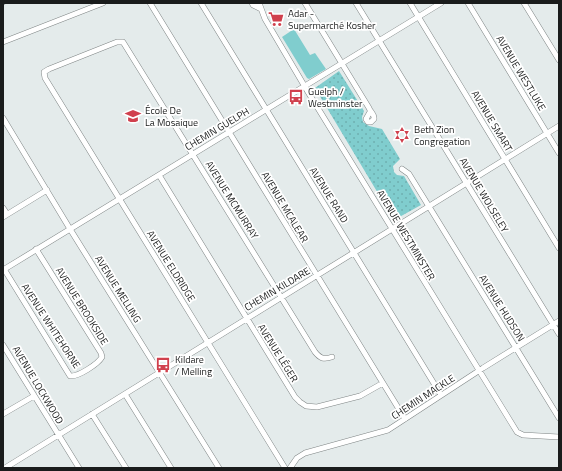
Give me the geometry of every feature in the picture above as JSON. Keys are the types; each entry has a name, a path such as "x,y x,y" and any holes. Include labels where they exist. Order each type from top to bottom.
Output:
{"street":[{"path":"3,42 103,3"},
{"name":"AVENUE MCALEAR","path":"150,3 405,419"},
{"name":"AVENUE RAND","path":"201,3 441,395"},
{"path":"252,3 261,9"},
{"name":"AVENUE WESTMINSTER","path":"260,3 266,22 518,434 559,437"},
{"path":"305,3 370,112"},
{"name":"AVENUE WOLSELEY","path":"356,3 559,334"},
{"name":"AVENUE SMART","path":"410,3 559,248"},
{"name":"CHEMIN GUELPH","path":"4,270 36,249 441,3"},
{"name":"AVENUE WESTLUKE","path":"468,3 559,153"},
{"path":"524,3 559,60"},
{"name":"AVENUE ELDRIDGE","path":"122,41 49,68 44,72 45,78 285,468"},
{"name":"AVENUE MCMURRAY","path":"122,41 319,357 326,359 332,357"},
{"name":"AVENUE MELLING","path":"3,118 70,229 219,468"},
{"name":"CHEMIN KILDARE","path":"5,468 559,126"},
{"name":"AVENUE HUDSON","path":"402,169 409,174 559,418"},
{"name":"AVENUE LÉGER","path":"159,175 295,397 304,405 317,407 357,396 383,383"},
{"path":"3,208 5,216 47,190"},
{"name":"AVENUE BROOKSIDE","path":"36,249 101,353 102,357 99,361 88,368"},
{"name":"AVENUE WHITEHORNE","path":"4,270 70,376 74,376 88,368"},
{"name":"CHEMIN MACKLE","path":"290,468 295,460 303,454 384,432 559,321"},
{"name":"AVENUE LOCKWOOD","path":"3,345 79,468"},
{"path":"125,394 171,468"},
{"path":"3,414 34,396"},
{"path":"92,414 126,468"}],"shaded area":[{"path":"294,29 310,55 315,53 326,69 309,79 282,37"},
{"path":"339,71 364,111 362,117 363,122 369,126 382,129 400,159 393,166 394,172 397,175 404,176 421,205 394,220 315,88"}],"place":[{"name":"Adar - Supermarché Kosher","path":"276,19"},
{"name":"Guelph / Westminster","path":"296,97"},
{"name":"École De La Mosaique","path":"133,116"},
{"name":"Beth Zion Congregation","path":"402,135"},
{"name":"Kildare / Melling","path":"163,365"}]}
